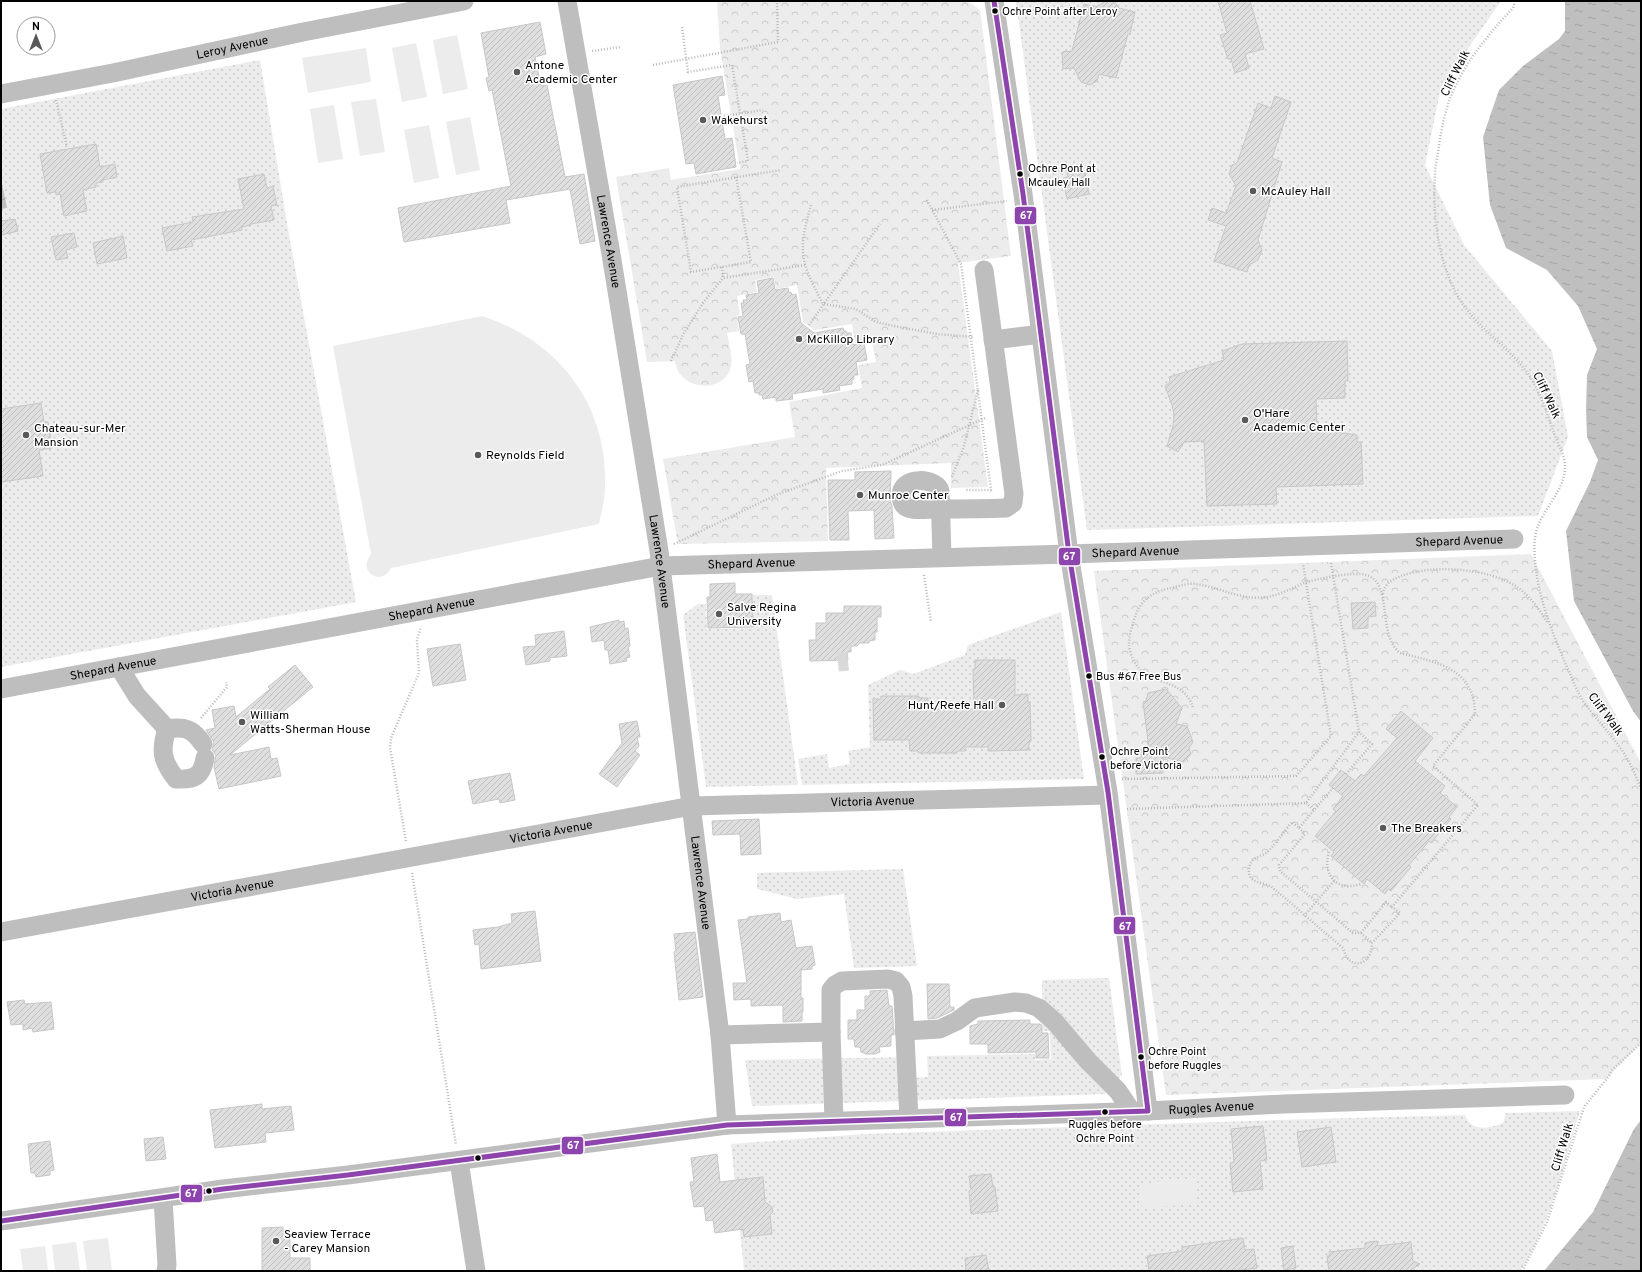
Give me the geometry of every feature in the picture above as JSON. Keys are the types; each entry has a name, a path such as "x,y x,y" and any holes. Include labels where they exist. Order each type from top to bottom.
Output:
{"street":[{"name":"Leroy Avenue","path":"1,94 113,73 303,32 464,1"},
{"name":"Lawrence Avenue","path":"567,1 612,260 660,559 720,1035 727,1125"},
{"path":"994,1 1023,194 1069,554 1108,794 1140,1112"},
{"path":"934,557 942,497 1006,508 1013,503 1014,494 984,270"},
{"path":"993,340 1041,334"},
{"name":"Shepard Avenue","path":"1,689 119,667 660,559 934,557 1069,554 1514,539"},
{"path":"119,667 137,696 167,729"},
{"path":"179,727 190,730 198,736 204,751 203,768 198,775 189,780 176,779 168,769 162,744 167,729 179,727"},
{"name":"Victoria Avenue","path":"1,932 692,806 1108,794"},
{"path":"834,1121 831,990 835,985 842,981 888,979 896,981 901,987 903,996 909,1119"},
{"path":"904,1031 940,1029 957,1021 974,1008 1015,1002 1026,1003 1038,1008 1056,1022 1088,1061 1140,1112"},
{"path":"720,1035 831,1032"},
{"name":"Ruggles Avenue","path":"1,1221 163,1199 223,1189 459,1161 727,1125 1140,1112 1283,1104 1565,1095"},
{"path":"459,1161 476,1271"},
{"path":"163,1199 167,1265 166,1271"}],"path":[{"path":"653,65 778,42 777,1"},
{"name":"Cliff Walk","path":"1515,1 1513,8 1483,41 1471,57 1453,91 1441,133 1435,174 1434,204 1441,250 1448,275 1460,298 1480,326 1530,375 1564,459 1562,485 1539,524 1534,538 1536,570 1549,625 1582,699 1620,748 1633,769 1641,788"},
{"path":"682,27 685,59 688,72 732,65 748,160 737,163"},
{"path":"576,54 621,47"},
{"path":"53,84 67,147"},
{"path":"724,116 763,110"},
{"path":"736,177 751,262 691,272 677,187 736,177 781,170"},
{"path":"932,210 1011,200 1023,194"},
{"path":"927,200 961,264 983,418 991,490 942,497"},
{"path":"811,206 803,238 803,252 805,264 823,304"},
{"path":"809,325 880,224"},
{"path":"671,361 684,332 703,303 724,278 805,264"},
{"path":"722,267 724,278"},
{"path":"823,304 856,309 876,322 899,327 937,334 972,336"},
{"path":"942,497 959,461 978,388"},
{"path":"660,559 776,495 842,471 882,465 983,418"},
{"path":"932,622 924,573 934,557"},
{"path":"1331,563 1359,732 1372,744 1346,774"},
{"path":"1108,794 1296,776 1331,736 1303,564"},
{"path":"1392,907 1478,805 1433,766 1473,718 1475,714 1475,702 1473,694 1457,672 1437,663 1400,654 1389,639 1383,590 1389,582 1409,573 1432,569 1471,572 1496,578 1517,587 1533,602 1549,625"},
{"path":"1194,707 1183,692 1173,686 1147,676 1138,668 1131,657 1128,644 1130,630 1140,604 1149,596 1165,589 1194,584 1222,592 1252,598 1267,597 1306,582 1333,577 1366,574 1379,584 1383,596"},
{"path":"422,626 417,640 419,673 391,738 390,748 459,1161"},
{"path":"190,730 227,688 226,682"},
{"path":"1306,803 1359,732"},
{"path":"1299,828 1333,788"},
{"path":"1108,794 1306,803 1314,810"},
{"path":"1361,933 1386,902 1400,913 1372,943 1370,957 1365,961 1358,963 1351,962 1345,957 1343,948 1271,886 1254,882 1249,870 1251,862 1257,856 1266,853 1292,822 1305,834 1279,865 1280,871 1353,933 1361,933 1372,943"},
{"path":"1329,852 1326,860 1327,868 1334,881 1347,887 1361,884"},
{"path":"1304,916 1334,881"},
{"name":"Cliff Walk","path":"1522,1271 1547,1222 1584,1107 1609,1076 1612,1070 1641,1043"}],"green space":[{"path":"717,1 968,1 980,10 1011,256 958,263 988,487 951,488 951,463 826,468 828,541 678,544 663,459 795,437 789,402 862,388 858,365 876,362 872,341 855,343 852,324 815,330 803,322 797,285 776,289 774,277 755,280 757,292 737,296 740,315 737,316 739,331 727,333 732,361 730,370 726,377 721,381 707,386 700,385 686,380 678,370 675,361 647,362 616,177 669,168 671,180 740,169 720,48"},
{"path":"1016,1 1501,1 1441,87 1425,165 1464,245 1552,351 1568,437 1538,516 1087,530"},
{"path":"457,35 468,89 443,94 433,40"},
{"path":"416,43 427,97 402,102 392,48"},
{"path":"366,48 371,82 308,93 302,58"},
{"path":"260,60 288,229 356,602 1,667 1,109"},
{"path":"376,99 385,152 360,156 351,102"},
{"path":"334,105 343,159 318,163 310,109"},
{"path":"470,117 480,170 456,175 446,122"},
{"path":"429,125 439,178 414,183 404,130"},
{"name":"Reynolds Field","path":"482,316 509,327 533,341 555,359 573,379 587,402 598,428 604,455 605,490 599,524 391,568 387,574 382,576 377,577 372,575 367,566 367,561 371,554 333,346"},
{"path":"1531,554 1641,763 1641,1043 1606,1079 1166,1095 1094,571"},
{"path":"753,595 772,595 798,785 706,787 683,615 698,604 706,604 707,629 753,628"},
{"path":"1061,612 1084,779 802,785 798,759 827,754 829,768 850,764 848,751 870,747 868,685 900,670 913,674 965,655 968,645"},
{"path":"903,869 917,966 854,968 844,894 797,899 757,889 757,873"},
{"path":"1109,978 1122,1075 1105,1094 752,1106 745,1060 914,1057 915,1078 928,1077 927,1056 1035,1054 1035,1060 1051,1059 1050,1031 1043,1031 1042,980"},
{"path":"1580,1111 1556,1193 1531,1253 1520,1271 744,1271 731,1144 865,1134 1465,1115 1476,1127 1486,1128 1503,1123 1506,1113"},
{"path":"1195,1178 1197,1203 1142,1209 1139,1184"},
{"path":"108,1238 112,1271 87,1271 83,1241"},
{"path":"76,1242 80,1271 55,1271 52,1245"},
{"path":"45,1246 48,1271 23,1271 20,1249"}],"water":[{"path":"1565,1 1641,1 1641,722 1633,711 1574,601 1566,531 1590,482 1598,460 1587,437 1586,409 1587,375 1597,349 1578,306 1547,270 1506,248 1490,205 1483,137 1499,90 1523,66 1559,39 1565,31"},
{"path":"1,179 7,208 1,209"},
{"path":"1641,1120 1641,1271 1544,1271 1593,1212 1634,1129"}],"building":[{"path":"1106,1 1114,1 1119,8 1135,12 1130,34 1128,34 1116,78 1099,74 1097,81 1090,85 1081,82 1074,68 1063,69 1062,52 1072,51 1084,4 1096,7"},
{"path":"1218,1 1250,1 1264,49 1245,54 1249,68 1235,73 1231,59 1228,59 1220,35 1227,33"},
{"path":"540,22 546,54 535,57 541,86 547,85 565,177 584,174 595,241 580,244 570,189 506,200 510,223 404,242 398,208 511,186 492,90 489,91 486,78 489,77 481,33"},
{"name":"Wakehurst","path":"722,76 725,95 718,96 725,139 732,138 736,167 696,174 694,163 686,164 673,85"},
{"name":"McAuley Hall","path":"1275,96 1291,102 1272,158 1282,162 1258,240 1262,250 1258,260 1249,265 1247,272 1214,261 1226,226 1208,220 1212,208 1226,213 1236,186 1229,174 1232,165 1237,163 1258,103 1271,108"},
{"path":"96,144 100,167 115,164 117,177 103,180 103,182 96,183 96,187 83,190 87,211 64,216 60,194 56,195 56,192 47,193 40,154"},
{"path":"1079,165 1081,174 1085,173 1089,194 1067,199 1063,178 1068,177 1066,168"},
{"path":"264,174 267,188 273,186 277,205 271,206 274,220 251,224 242,227 242,230 191,240 193,246 167,251 162,228 193,222 192,217 244,209 238,179"},
{"path":"15,219 18,231 1,235 1,221"},
{"path":"74,233 77,247 66,250 68,258 56,260 51,237"},
{"path":"123,236 127,258 97,264 93,243"},
{"name":"McKillop Library","path":"773,278 775,290 788,288 789,293 791,292 792,295 796,294 801,323 814,333 843,328 847,333 851,333 853,345 864,343 867,360 856,362 858,375 854,375 852,384 839,386 840,390 823,393 823,389 792,394 793,399 776,401 776,397 763,399 762,395 755,393 753,381 749,382 746,365 750,364 745,334 741,334 738,317 743,316 741,303 744,303 743,300 747,300 746,295 759,293 757,281"},
{"name":"O'Hare Academic Center","path":"1347,341 1348,381 1345,381 1345,398 1316,399 1317,429 1357,435 1357,442 1361,442 1363,484 1276,487 1277,504 1207,506 1204,441 1184,442 1178,452 1167,446 1173,426 1174,414 1165,386 1170,382 1169,377 1224,360 1222,351 1242,344"},
{"name":"Chateau-sur-Mer Mansion","path":"41,403 44,422 48,422 52,448 39,450 43,476 1,482 1,409"},
{"name":"Munroe Center","path":"891,471 890,500 892,507 894,538 875,539 874,510 848,511 849,540 830,540 828,480 855,480 855,472"},
{"path":"735,583 735,594 752,594 753,627 708,628 707,597 710,597 710,584"},
{"path":"1375,602 1376,616 1368,617 1368,628 1353,629 1351,603"},
{"path":"844,606 881,606 881,617 877,617 877,632 875,632 875,640 869,641 869,643 860,643 857,646 851,646 851,652 847,652 848,660 810,661 809,640 816,640 816,623 826,623 826,613 844,613"},
{"path":"619,620 619,622 624,621 625,629 628,628 630,646 628,647 630,657 626,658 627,661 610,664 608,650 605,650 604,640 592,642 590,627"},
{"path":"564,631 567,656 550,658 550,661 526,665 523,647 536,646 535,635"},
{"path":"460,644 466,680 433,686 427,649"},
{"name":"Hunt/Reefe Hall","path":"975,660 1015,660 1015,695 1028,694 1028,703 1030,703 1031,741 1029,741 1029,750 988,751 988,747 965,747 965,751 957,751 957,753 918,753 918,751 910,751 909,740 874,740 873,699 881,699 881,696 919,696 919,698 928,698 928,709 974,709 973,669 975,669"},
{"name":"William Watts-Sherman House","path":"295,665 313,687 230,755 269,747 271,759 277,758 281,776 219,789 214,767 216,755 212,750 214,742 206,730 215,728 212,710 234,706 236,717 270,689 268,687"},
{"path":"1166,689 1182,708 1176,724 1187,726 1193,742 1189,748 1191,754 1184,762 1163,757 1163,773 1136,774 1136,758 1141,758 1141,749 1149,749 1143,702 1146,701 1148,693"},
{"name":"The Breakers","path":"1401,711 1433,738 1415,761 1445,786 1440,793 1457,807 1449,817 1451,819 1431,843 1429,841 1409,865 1411,867 1391,891 1388,889 1385,894 1367,879 1364,884 1331,856 1334,852 1315,836 1336,811 1333,809 1343,796 1329,785 1341,770 1355,781 1361,774 1364,776 1397,738 1386,729"},
{"path":"637,721 640,737 637,737 639,746 635,751 640,755 617,787 599,774 622,743 619,724"},
{"path":"510,773 515,800 500,803 499,799 473,804 468,781"},
{"path":"759,819 761,854 741,855 740,834 713,835 712,821"},
{"path":"535,911 541,961 481,969 479,944 475,945 473,930 498,927 512,923 511,914"},
{"path":"780,913 781,922 791,920 796,948 812,946 815,965 812,966 812,969 801,970 801,998 803,998 802,1021 783,1022 782,1005 751,1006 751,999 734,1000 733,983 747,983 738,920 748,919 748,917"},
{"path":"695,932 703,997 679,1000 674,952 676,951 674,934"},
{"path":"927,984 949,984 950,1007 954,1007 954,1010 937,1018 928,1019"},
{"path":"887,990 889,1006 892,1006 894,1035 891,1035 891,1046 879,1047 880,1052 875,1054 866,1054 861,1052 860,1047 855,1047 854,1039 848,1039 848,1020 857,1020 857,1010 865,1010 865,996 870,996 870,991"},
{"path":"24,1000 25,1004 51,1002 54,1029 33,1032 32,1028 23,1030 23,1024 11,1025 7,1002"},
{"path":"1030,1020 1030,1024 1042,1025 1042,1033 1048,1033 1049,1058 1036,1058 1036,1052 988,1053 988,1044 970,1044 970,1026 978,1024 978,1021"},
{"path":"262,1104 262,1109 291,1106 294,1130 265,1133 266,1142 215,1148 210,1110"},
{"path":"1263,1126 1267,1160 1260,1161 1263,1189 1233,1192 1230,1163 1234,1162 1231,1129"},
{"path":"1331,1127 1336,1162 1302,1167 1297,1132"},
{"path":"163,1137 166,1159 146,1161 144,1139"},
{"path":"50,1141 54,1170 50,1171 50,1175 36,1177 35,1173 31,1173 28,1144"},
{"path":"717,1154 720,1182 763,1177 765,1202 772,1207 773,1212 770,1215 772,1234 744,1237 743,1229 715,1233 713,1220 706,1221 704,1206 694,1207 690,1182 694,1182 691,1158"},
{"path":"991,1174 993,1187 995,1187 998,1211 971,1214 969,1191 971,1190 969,1176"},
{"name":"Seaview Terrace - Carey Mansion","path":"283,1227 283,1231 290,1231 290,1258 310,1258 310,1271 262,1271 262,1228"},
{"path":"1243,1238 1245,1250 1254,1249 1257,1268 1233,1271 1149,1271 1147,1256 1182,1251 1182,1247"},
{"path":"1377,1241 1378,1246 1411,1242 1413,1261 1420,1264 1409,1271 1329,1271 1327,1256 1330,1256 1329,1252 1365,1248 1365,1243"},
{"path":"1293,1246 1296,1268 1284,1270 1281,1248"},
{"path":"986,1255 989,1271 966,1271 965,1258"}],"tunnel":[{"path":"838,662 848,661"}],"transit line":[{"name":"67","path":"994,1 1023,194 1069,554 1108,792 1148,1111"},
{"name":"67","path":"1,1221 223,1189 348,1175 727,1125 1148,1111"}],"place":[{"name":"Ochre Point after Leroy","path":"995,11"},
{"name":"Antone Academic Center","path":"517,72"},
{"name":"Wakehurst","path":"703,120"},
{"name":"Ochre Pont at Mcauley Hall","path":"1020,174"},
{"name":"McAuley Hall","path":"1253,191"},
{"name":"McKillop Library","path":"799,339"},
{"name":"O'Hare Academic Center","path":"1245,420"},
{"name":"Chateau-sur-Mer Mansion","path":"26,435"},
{"name":"Reynolds Field","path":"478,455"},
{"name":"Munroe Center","path":"860,495"},
{"name":"Salve Regina University","path":"719,614"},
{"name":"Bus #67 Free Bus","path":"1089,676"},
{"name":"Hunt/Reefe Hall","path":"1002,705"},
{"name":"William Watts-Sherman House","path":"242,722"},
{"name":"Ochre Point before Victoria","path":"1102,757"},
{"name":"The Breakers","path":"1383,828"},
{"name":"Ochre Point before Ruggles","path":"1141,1057"},
{"name":"Ruggles before Ochre Point","path":"1105,1112"},
{"name":"Seaview Terrace - Carey Mansion","path":"276,1241"}]}
